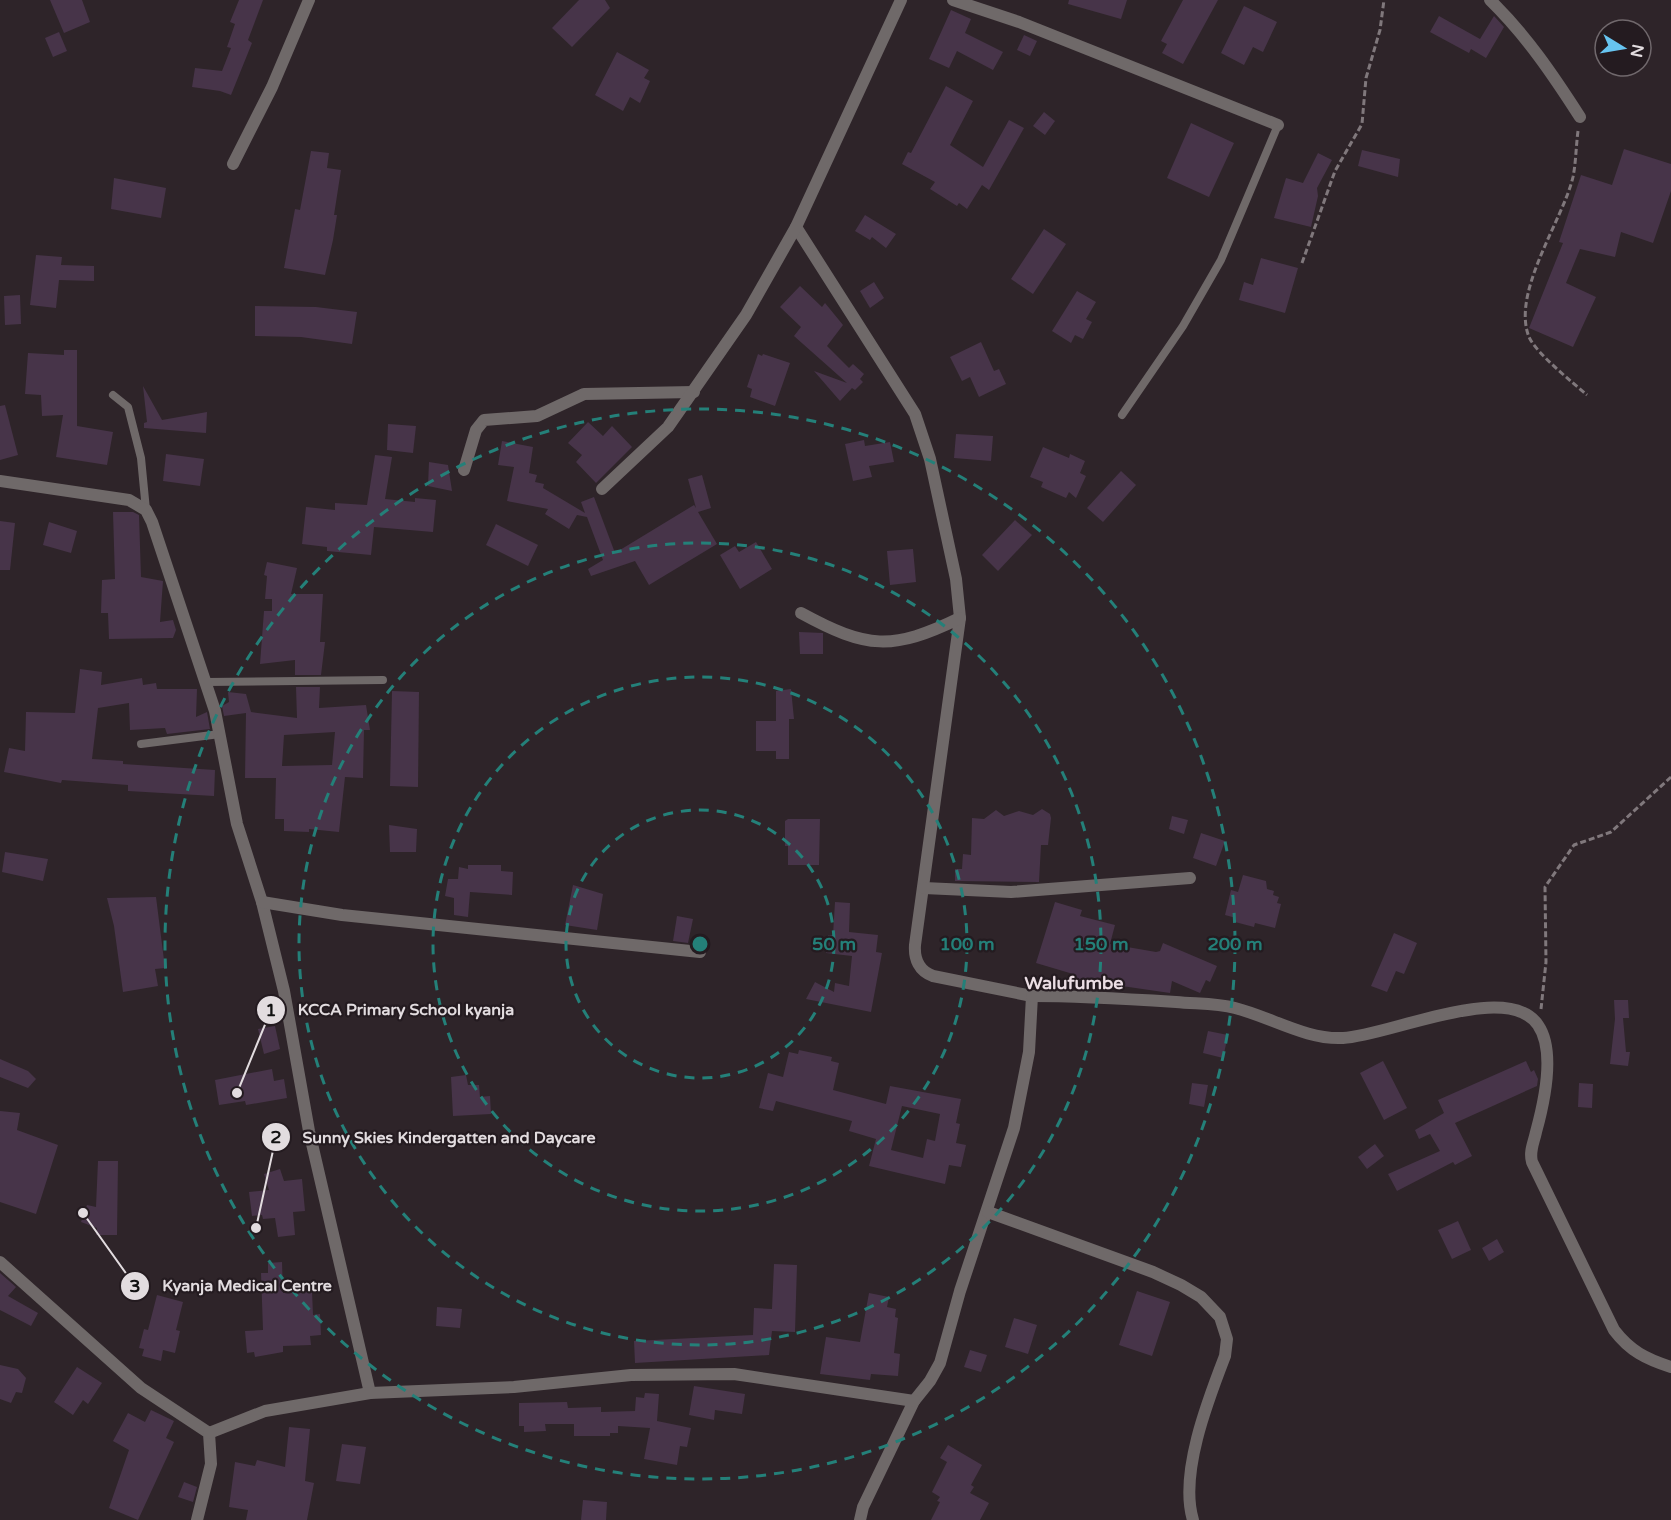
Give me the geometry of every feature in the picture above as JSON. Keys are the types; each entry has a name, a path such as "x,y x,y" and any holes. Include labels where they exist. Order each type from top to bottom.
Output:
{"street":[{"path":"233,164 272,87 309,0"},
{"path":"602,489 668,427 746,315 796,227 901,0"},
{"path":"953,0 1018,22 1278,125"},
{"path":"1490,0 1509,18 1531,45 1580,117"},
{"path":"796,227 915,414 930,459 956,579 960,618 915,953 922,970 933,976 1032,996 1095,996 1210,1004 1234,1008 1327,1038 1365,1035 1460,1012 1496,1007 1528,1014 1539,1026 1547,1060 1546,1084 1531,1149 1532,1162 1614,1330 1634,1352 1650,1361 1671,1367"},
{"path":"464,470 476,430 484,420 537,416 584,394 694,392"},
{"path":"0,481 129,500 146,510 206,681 220,734 237,824 262,903 284,991 309,1131 370,1393"},
{"path":"801,613 848,637 880,642 906,641 960,618"},
{"path":"924,888 1011,892 1190,878"},
{"path":"262,903 342,915 700,951"},
{"path":"860,1520 863,1508 914,1401 930,1381 940,1363 960,1291 988,1212 1020,1101 1029,1052 1032,996"},
{"path":"988,1212 1153,1272 1201,1297 1220,1317 1227,1339 1225,1356 1193,1458 1190,1500 1193,1520"},
{"path":"0,1262 141,1388 209,1433"},
{"path":"209,1433 265,1411 370,1393 514,1387 631,1375 698,1374 765,1378 860,1395 914,1401"},
{"path":"197,1520 211,1464 209,1433"}],"lane":[{"path":"1122,415 1183,326 1221,260 1278,125"},
{"path":"113,395 128,407 141,458 146,510"},
{"path":"206,681 383,680"},
{"path":"141,744 220,734"}],"path":[{"path":"1302,263 1335,171 1362,124 1366,78 1380,30 1384,0"},
{"path":"1580,117 1573,178 1547,236 1524,317 1530,339 1560,372 1587,395"},
{"path":"1539,1026 1546,962 1545,887 1574,845 1611,832 1671,777"}],"building":[{"path":"50,0 82,0 90,22 64,33"},
{"path":"239,0 263,0 248,40 252,43 231,95 192,87 195,68 222,71 231,48 227,47 235,24 230,22"},
{"path":"579,0 605,0 610,8 572,47 552,28"},
{"path":"1069,0 1127,0 1121,19 1068,4"},
{"path":"1183,0 1218,0 1183,64 1162,53 1167,44 1161,41"},
{"path":"1244,6 1277,22 1263,52 1253,47 1244,65 1221,53"},
{"path":"951,10 971,19 965,33 1003,52 993,70 957,51 949,68 929,59"},
{"path":"1439,16 1480,39 1494,16 1504,27 1486,58 1471,49 1469,53 1430,32"},
{"path":"59,32 67,51 53,57 45,38"},
{"path":"1024,35 1037,41 1030,56 1017,50"},
{"path":"617,52 649,70 644,78 650,81 640,103 630,97 623,111 595,95"},
{"path":"946,86 973,101 950,145 983,167 1009,120 1024,128 989,190 982,185 967,209 959,203 957,206 930,189 935,182 902,164 908,152 911,153"},
{"path":"1044,112 1055,121 1045,135 1033,126"},
{"path":"1191,123 1234,143 1209,197 1167,178"},
{"path":"1624,149 1671,164 1671,191 1653,243 1621,232 1615,257 1580,249 1566,283 1596,297 1573,347 1529,328 1563,243 1559,242 1581,175 1612,185"},
{"path":"1362,150 1400,159 1398,177 1358,166"},
{"path":"311,151 329,153 327,168 341,170 334,215 337,215 325,275 284,268 295,209 300,210"},
{"path":"1318,153 1332,160 1317,188 1318,196 1311,227 1274,218 1286,178 1303,183"},
{"path":"114,178 166,188 161,218 111,209"},
{"path":"865,215 896,234 886,248 872,237 870,240 855,231"},
{"path":"1044,229 1066,244 1033,294 1011,279"},
{"path":"36,255 62,257 61,265 94,266 94,281 59,280 56,308 30,305"},
{"path":"1261,258 1298,268 1285,313 1239,300 1244,282 1253,285"},
{"path":"874,282 884,298 870,308 860,291"},
{"path":"800,286 822,307 825,303 843,325 827,346 849,368 853,364 864,374 860,379 863,382 855,390 852,388 840,401 814,371 847,383 794,336 801,327 780,307"},
{"path":"1077,291 1096,302 1086,319 1092,322 1083,339 1075,335 1071,343 1052,331"},
{"path":"20,295 21,324 5,325 4,296"},
{"path":"255,306 316,307 357,312 352,344 301,337 255,336"},
{"path":"981,342 994,371 999,369 1006,384 979,397 970,377 962,381 950,357"},
{"path":"64,350 77,350 77,426 113,432 107,465 56,457 63,415 42,416 41,395 25,394 28,353 64,355"},
{"path":"758,354 790,363 775,406 750,397 752,389 747,387"},
{"path":"143,386 162,420 207,412 206,433 144,428 144,423 147,422"},
{"path":"5,405 18,455 0,460 0,406"},
{"path":"588,422 603,436 612,426 632,447 596,483 576,462 582,455 568,443"},
{"path":"388,424 416,426 413,453 387,450"},
{"path":"956,434 993,436 991,461 954,458"},
{"path":"864,440 865,446 890,442 894,462 869,466 872,477 853,481 845,444"},
{"path":"502,441 533,447 529,473 537,475 535,482 544,484 543,488 585,513 581,502 594,497 615,553 694,505 696,508 688,479 702,475 711,508 698,512 717,544 649,585 635,561 591,576 588,569 603,560 587,517 577,515 569,529 545,514 548,509 507,501 514,467 498,465"},
{"path":"1043,447 1069,458 1070,454 1085,461 1080,473 1086,476 1076,498 1069,492 1066,498 1041,487 1043,482 1030,477"},
{"path":"166,454 204,459 200,486 163,481"},
{"path":"375,455 392,457 385,499 415,502 415,498 436,500 433,532 374,527 371,555 327,551 327,547 302,544 306,507 335,510 335,503 367,505"},
{"path":"429,462 448,465 452,491 428,486"},
{"path":"1121,471 1136,485 1103,522 1087,508"},
{"path":"113,512 133,512 139,515 141,577 163,581 160,622 173,620 176,630 173,638 109,639 108,613 101,613 102,580 115,579"},
{"path":"1015,520 1032,535 998,571 982,555"},
{"path":"0,521 15,523 10,570 0,570"},
{"path":"49,522 77,531 71,553 43,545"},
{"path":"496,524 538,545 528,566 486,545"},
{"path":"756,542 772,569 740,589 720,555 735,546 739,552"},
{"path":"913,549 916,582 890,585 887,551"},
{"path":"267,562 297,568 291,594 323,594 320,642 325,642 321,675 295,675 295,660 260,664 264,611 272,611 272,599 265,599 267,576 264,575"},
{"path":"799,632 823,633 823,654 800,654"},
{"path":"80,669 102,672 101,685 142,678 143,685 156,683 157,689 197,689 196,717 207,712 210,729 167,734 165,728 130,730 129,703 98,708 92,759 123,761 123,764 215,770 214,796 128,791 128,785 62,780 61,783 4,772 9,748 25,751 26,712 75,713"},
{"path":"296,687 320,687 319,708 366,705 370,730 364,730 363,778 345,777 339,832 309,829 309,832 284,831 284,819 275,819 276,778 245,778 246,713 224,716 222,706 229,702 228,692 246,694 251,712 297,718","holes":["335,732 332,765 282,766 284,735"]},
{"path":"791,689 794,719 789,719 789,759 776,759 776,751 756,751 756,721 776,721 776,691"},
{"path":"392,691 419,692 418,787 390,786"},
{"path":"1042,809 1050,814 1051,818 1048,845 1041,845 1039,882 955,881 955,869 962,869 963,854 971,855 972,818 984,819 996,810 1004,816 1019,811 1033,815"},
{"path":"1172,816 1188,820 1184,834 1169,829"},
{"path":"788,819 820,819 819,865 788,865 785,821"},
{"path":"389,825 417,829 416,852 390,852"},
{"path":"1201,833 1225,841 1216,866 1193,858"},
{"path":"5,852 48,859 43,881 2,872"},
{"path":"468,865 501,865 501,871 513,872 512,895 470,892 468,917 454,915 454,898 445,896 448,879 458,879 459,867 468,869"},
{"path":"1243,875 1266,881 1267,889 1274,891 1273,895 1279,897 1277,903 1281,904 1275,928 1255,923 1254,927 1235,922 1236,918 1225,915 1231,890 1238,892"},
{"path":"573,885 603,894 597,930 565,925"},
{"path":"156,897 165,968 155,969 158,986 123,992 114,926 107,898"},
{"path":"835,902 850,903 849,932 878,935 876,952 882,953 871,1012 806,999 815,982 834,992 835,983 849,986 852,956 826,953 828,935 833,935"},
{"path":"1055,902 1082,910 1080,916 1115,925 1110,944 1156,952 1160,951 1163,943 1217,966 1210,982 1206,980 1200,993 1172,981 1170,993 1101,983 1100,987 1071,980 1073,974 1036,963"},
{"path":"677,916 693,919 688,943 673,941"},
{"path":"1394,933 1417,943 1404,974 1396,971 1387,992 1371,986"},
{"path":"1614,1000 1628,1000 1629,1018 1623,1018 1626,1052 1630,1052 1628,1066 1610,1064 1615,1019"},
{"path":"275,1026 280,1049 264,1054 258,1029"},
{"path":"1208,1031 1228,1035 1223,1058 1203,1053"},
{"path":"799,1050 832,1057 831,1061 839,1063 833,1090 886,1104 890,1086 961,1099 956,1123 960,1124 956,1143 966,1145 961,1167 949,1165 945,1184 869,1166 876,1139 849,1131 852,1121 776,1101 773,1111 759,1108 768,1073 783,1077 789,1052 798,1054","holes":["902,1106 940,1114 935,1141 927,1139 923,1158 891,1150"]},
{"path":"0,1059 28,1071 36,1079 28,1088 0,1077"},
{"path":"1383,1061 1407,1108 1384,1120 1360,1073"},
{"path":"1526,1061 1531,1072 1534,1070 1538,1079 1537,1086 1455,1123 1472,1156 1455,1165 1453,1162 1397,1191 1388,1174 1440,1151 1430,1134 1419,1139 1415,1130 1444,1113 1438,1100"},
{"path":"272,1069 274,1081 284,1079 287,1098 246,1105 245,1101 219,1105 215,1080"},
{"path":"466,1075 468,1085 479,1085 480,1097 490,1096 491,1114 453,1116 451,1077"},
{"path":"1192,1083 1208,1085 1204,1107 1189,1104"},
{"path":"1579,1083 1593,1084 1592,1108 1578,1107"},
{"path":"0,1111 20,1113 17,1130 58,1145 36,1214 0,1202"},
{"path":"1375,1144 1384,1156 1367,1169 1358,1157"},
{"path":"98,1161 118,1161 117,1235 96,1235 97,1228 81,1222 87,1205 96,1207"},
{"path":"280,1169 284,1181 302,1179 305,1211 293,1212 295,1235 278,1237 275,1218 263,1219 262,1215 252,1216 249,1192 269,1190 264,1174"},
{"path":"1458,1221 1471,1250 1452,1259 1438,1230"},
{"path":"1497,1239 1504,1252 1489,1261 1482,1248"},
{"path":"282,1262 283,1293 312,1291 313,1315 320,1314 321,1335 310,1336 311,1345 283,1346 283,1352 255,1357 254,1352 247,1353 245,1331 263,1330 261,1273 268,1273 268,1263"},
{"path":"774,1264 797,1265 795,1332 772,1331 769,1355 635,1363 634,1341 753,1335 754,1308 772,1309"},
{"path":"0,1273 16,1287 8,1296 38,1313 31,1326 0,1310"},
{"path":"1137,1291 1170,1302 1152,1356 1119,1345"},
{"path":"869,1293 889,1297 887,1307 896,1309 895,1317 898,1318 894,1353 900,1354 898,1376 871,1374 870,1380 820,1374 826,1337 860,1342"},
{"path":"157,1295 183,1302 176,1330 180,1331 175,1353 163,1350 161,1361 142,1356 144,1349 139,1348 144,1329 148,1330"},
{"path":"437,1307 462,1309 460,1328 436,1326"},
{"path":"1014,1318 1037,1325 1028,1354 1005,1347"},
{"path":"970,1350 987,1355 981,1372 964,1367"},
{"path":"0,1365 18,1369 26,1378 22,1393 16,1392 11,1403 0,1399"},
{"path":"77,1367 102,1383 88,1404 83,1400 73,1415 54,1402"},
{"path":"694,1386 745,1394 742,1414 715,1410 714,1420 689,1415"},
{"path":"645,1393 659,1394 657,1421 691,1428 687,1447 680,1446 677,1465 644,1459 650,1428 618,1426 618,1433 610,1433 610,1436 574,1436 574,1424 545,1424 546,1431 524,1432 524,1426 519,1426 519,1403 567,1402 568,1408 601,1407 601,1412 635,1411 636,1397 644,1398"},
{"path":"151,1410 174,1421 166,1438 174,1442 138,1520 109,1508 129,1450 113,1441 128,1413 145,1422"},
{"path":"289,1427 310,1429 305,1481 314,1483 307,1520 246,1520 248,1510 229,1507 235,1462 255,1466 257,1460 285,1467"},
{"path":"342,1444 366,1447 360,1484 336,1481"},
{"path":"948,1445 982,1465 971,1485 974,1487 970,1493 989,1503 980,1520 931,1520 940,1502 937,1501 940,1497 932,1492 947,1462 940,1458"},
{"path":"184,1482 197,1487 193,1502 178,1497"},
{"path":"583,1500 607,1502 606,1520 581,1520"}],"place":[{"name":"KCCA Primary School kyanja","path":"237,1093"},
{"name":"Kyanja Medical Centre","path":"83,1213"},
{"name":"Sunny Skies Kindergatten and Daycare","path":"256,1228"}],"district":[{"name":"Walufumbe","path":"1074,983"}]}
